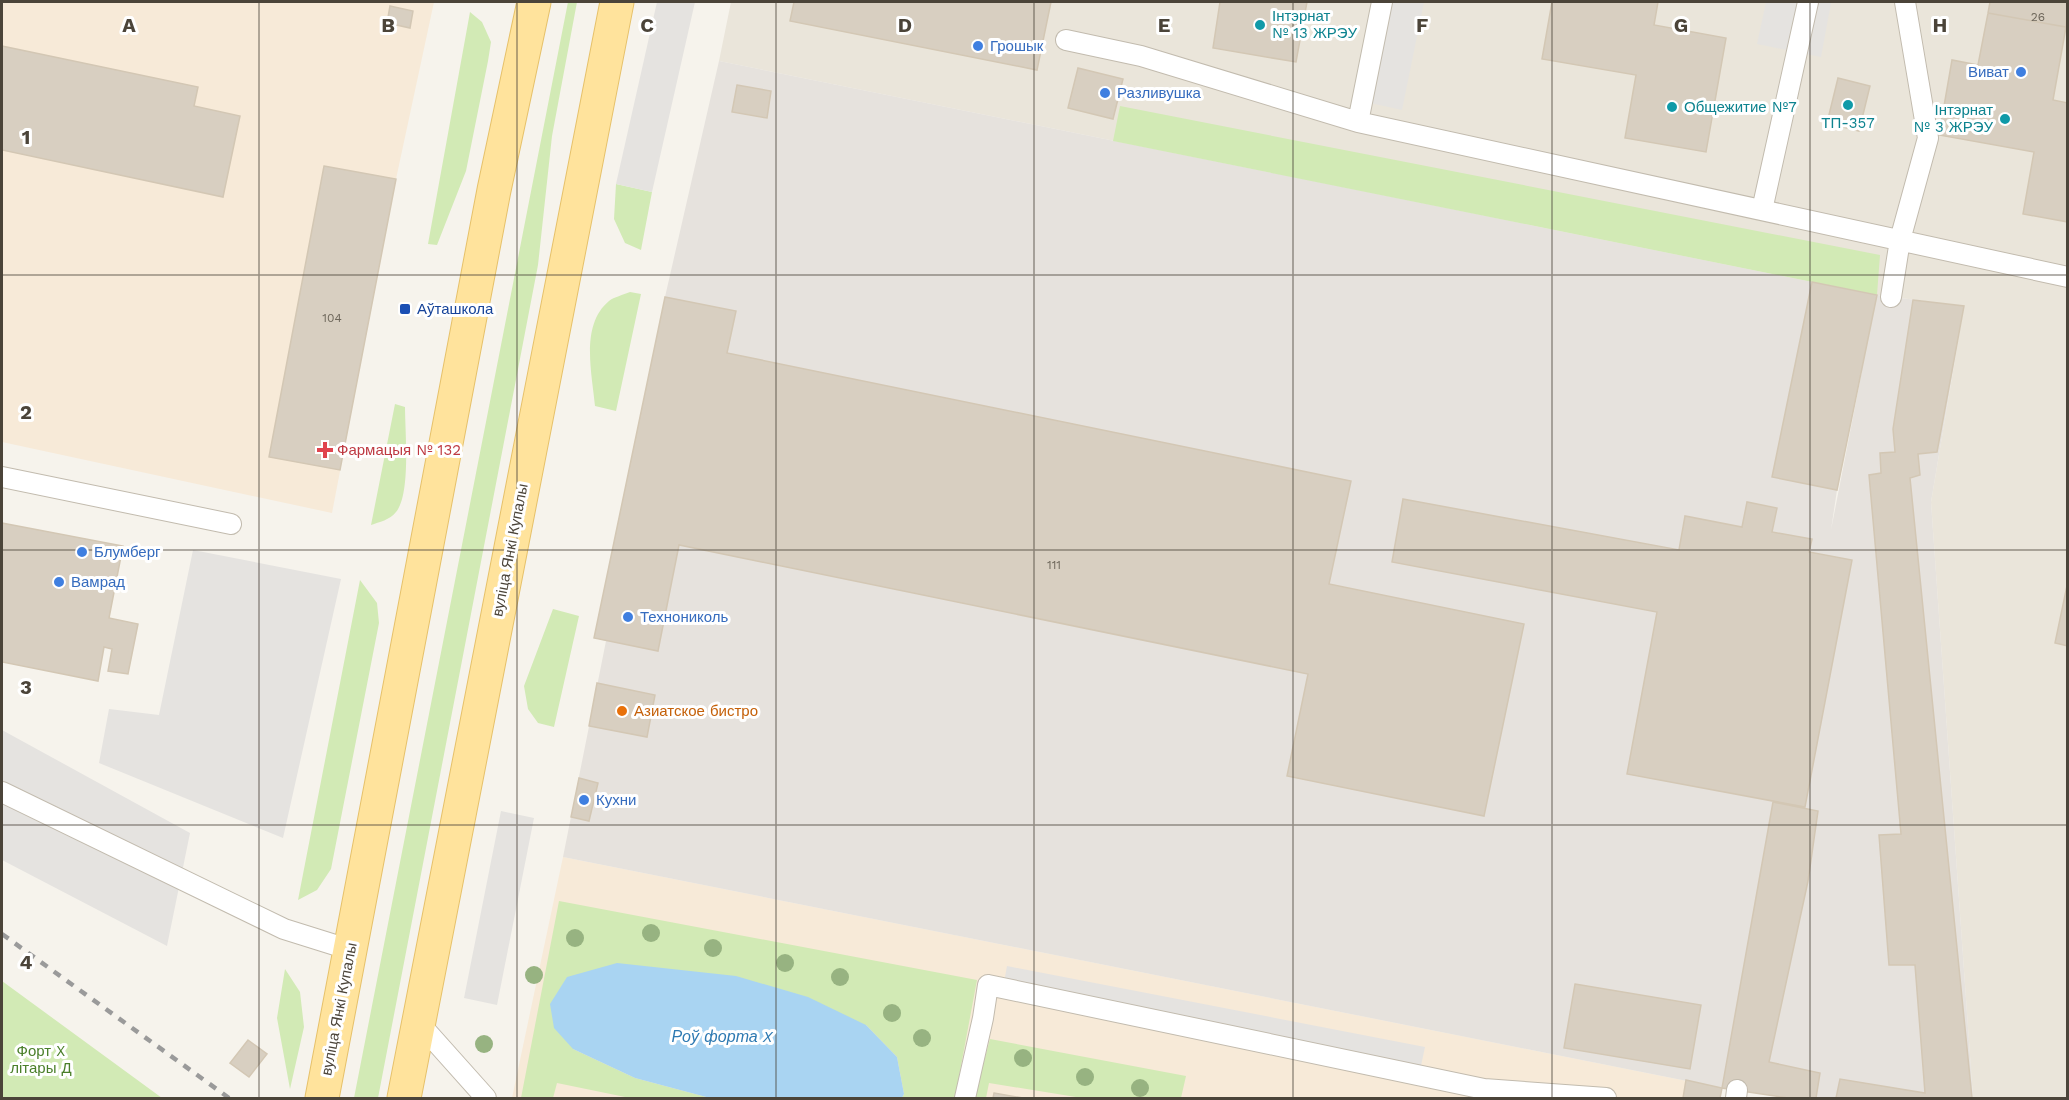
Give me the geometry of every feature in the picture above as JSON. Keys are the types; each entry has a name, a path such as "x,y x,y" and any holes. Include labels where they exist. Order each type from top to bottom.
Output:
{"main road":[{"name":"вуліца Янкі Купалы","path":"322,1098 494,190 534,2"},
{"name":"вуліца Янкі Купалы","path":"404,1098 617,2"}],"lane":[{"path":"1358,122 1382,2"},
{"path":"1762,210 1808,2"},
{"path":"1892,297 1900,240 1928,138 1905,2"},
{"path":"1066,40 1141,56 1358,122 2067,277"},
{"path":"2,477 231,524"},
{"path":"2,792 284,929 351,950"},
{"path":"965,1098 988,985 1484,1089 1606,1098"},
{"path":"419,1023 486,1098"}],"shaded area":[{"path":"2,2 434,2 396,179 332,513 2,442"},
{"path":"657,2 695,2 652,192 616,184"},
{"path":"731,2 2067,2 2067,1098 1973,1098 1931,502 1964,306 1877,295 719,61"},
{"path":"1382,2 1424,2 1402,110 1361,101"},
{"path":"1766,2 1831,3 1821,57 1757,44"},
{"path":"719,61 1877,295 1964,306 1931,502 1973,1098 1788,1098 1722,1088 563,857 606,641 594,638 665,297","holes":["1862,371 1831,530 1837,490"]},
{"path":"193,550 341,579 283,838 99,763 109,709 159,715"},
{"path":"2,730 190,833 167,946 2,860"},
{"path":"501,811 534,818 497,1005 464,998"},
{"path":"563,857 1722,1088 1720,1098 512,1098"},
{"path":"1007,966 1425,1047 1419,1075 1003,988"}],"green space":[{"path":"568,2 577,2 552,136 538,265 378,1098 354,1098"},
{"path":"470,12 482,22 491,42 488,61 466,171 437,245 428,244"},
{"path":"1120,106 1880,255 1877,295 1113,141"},
{"path":"616,184 652,192 641,250 625,243 614,219"},
{"path":"630,292 641,294 616,411 595,406 590,365 591,336 600,311 609,301"},
{"path":"395,404 405,407 404,492 394,515 371,525"},
{"path":"360,580 377,603 379,623 331,869 317,890 298,900"},
{"path":"553,609 579,616 554,727 538,723 528,709 524,686"},
{"path":"559,901 977,980 955,1098 902,1098 904,1094 897,1057 866,1025 573,1049 635,1078 710,1098 630,1098 557,1083 553,1098 521,1098"},
{"path":"285,969 300,992 304,1027 290,1089 277,1018"},
{"name":"Форт X літары Д","path":"2,981 162,1098 2,1098"},
{"path":"990,1039 1186,1076 1181,1098 1082,1098 989,1083 986,1098 974,1098"}],"water":[{"name":"Роў форта X","path":"617,963 736,976 808,997 866,1025 897,1057 904,1094 902,1098 710,1098 635,1078 573,1049 554,1028 550,1004 567,977"}],"building":[{"name":"Грошык","path":"794,2 1051,2 1037,70 790,21"},
{"name":"Інтэрнат № 13 ЖРЭУ","path":"1220,2 1307,2 1296,62 1213,48"},
{"name":"Общежитие №7","path":"1552,2 1658,2 1654,25 1726,38 1706,152 1625,138 1636,75 1542,59"},
{"path":"1990,2 2068,2 2066,27 1988,13"},
{"path":"390,6 413,11 410,28 387,23"},
{"name":"Інтэрнат № 3 ЖРЭУ","path":"1988,13 2066,27 2053,100 2068,103 2068,222 2023,214 2034,152 1939,135 1952,60 1978,65"},
{"path":"2,46 198,87 194,106 240,116 223,197 2,150"},
{"path":"1078,68 1123,79 1113,119 1068,108"},
{"name":"ТП-357","path":"1838,78 1870,86 1859,131 1827,123"},
{"path":"737,85 771,91 767,118 732,112"},
{"path":"324,166 396,179 340,470 269,457"},
{"path":"1812,282 1877,295 1837,490 1772,477"},
{"path":"665,297 736,311 727,353 1351,481 1329,584 1524,624 1484,816 1287,776 1308,674 679,545 658,651 594,638"},
{"path":"1913,300 1964,306 1937,452 1918,454 1920,475 1910,478 1972,1098 1836,1098 1840,1079 1925,1093 1915,965 1889,965 1879,835 1901,834 1869,475 1881,473 1880,453 1895,452 1893,429"},
{"path":"1403,499 1679,550 1685,516 1742,527 1747,502 1777,508 1772,532 1812,539 1809,552 1852,560 1805,807 1627,774 1657,612 1392,562"},
{"name":"Вамрад","path":"2,523 123,546 109,618 138,624 128,674 108,671 112,649 104,647 98,681 2,662"},
{"path":"2068,581 2068,646 2055,643"},
{"name":"Азиатское бистро","path":"597,683 655,695 647,737 589,726"},
{"name":"Кухни","path":"579,778 598,783 589,821 571,817"},
{"path":"1773,802 1818,811 1808,881 1769,1062 1820,1073 1816,1098 1788,1098 1722,1088"},
{"path":"1575,984 1701,1005 1690,1069 1564,1048"},
{"path":"248,1040 267,1054 249,1077 230,1063"},
{"path":"1686,1080 1722,1088 1720,1098 1683,1098"},
{"path":"994,1093 1023,1098 993,1098"}],"railway":[{"path":"2,934 229,1098"}],"place":[{"name":"Інтэрнат № 13 ЖРЭУ","path":"1260,25"},
{"name":"Грошык","path":"978,46"},
{"name":"Виват","path":"2021,72"},
{"name":"Разливушка","path":"1105,93"},
{"name":"ТП-357","path":"1848,105"},
{"name":"Общежитие №7","path":"1672,107"},
{"name":"Інтэрнат № 3 ЖРЭУ","path":"2005,119"},
{"name":"Аўташкола","path":"405,309"},
{"name":"Фармацыя № 132","path":"325,450"},
{"name":"Блумберг","path":"82,552"},
{"name":"Вамрад","path":"59,582"},
{"name":"Технониколь","path":"628,617"},
{"name":"Азиатское бистро","path":"622,711"},
{"name":"Кухни","path":"584,800"}]}
